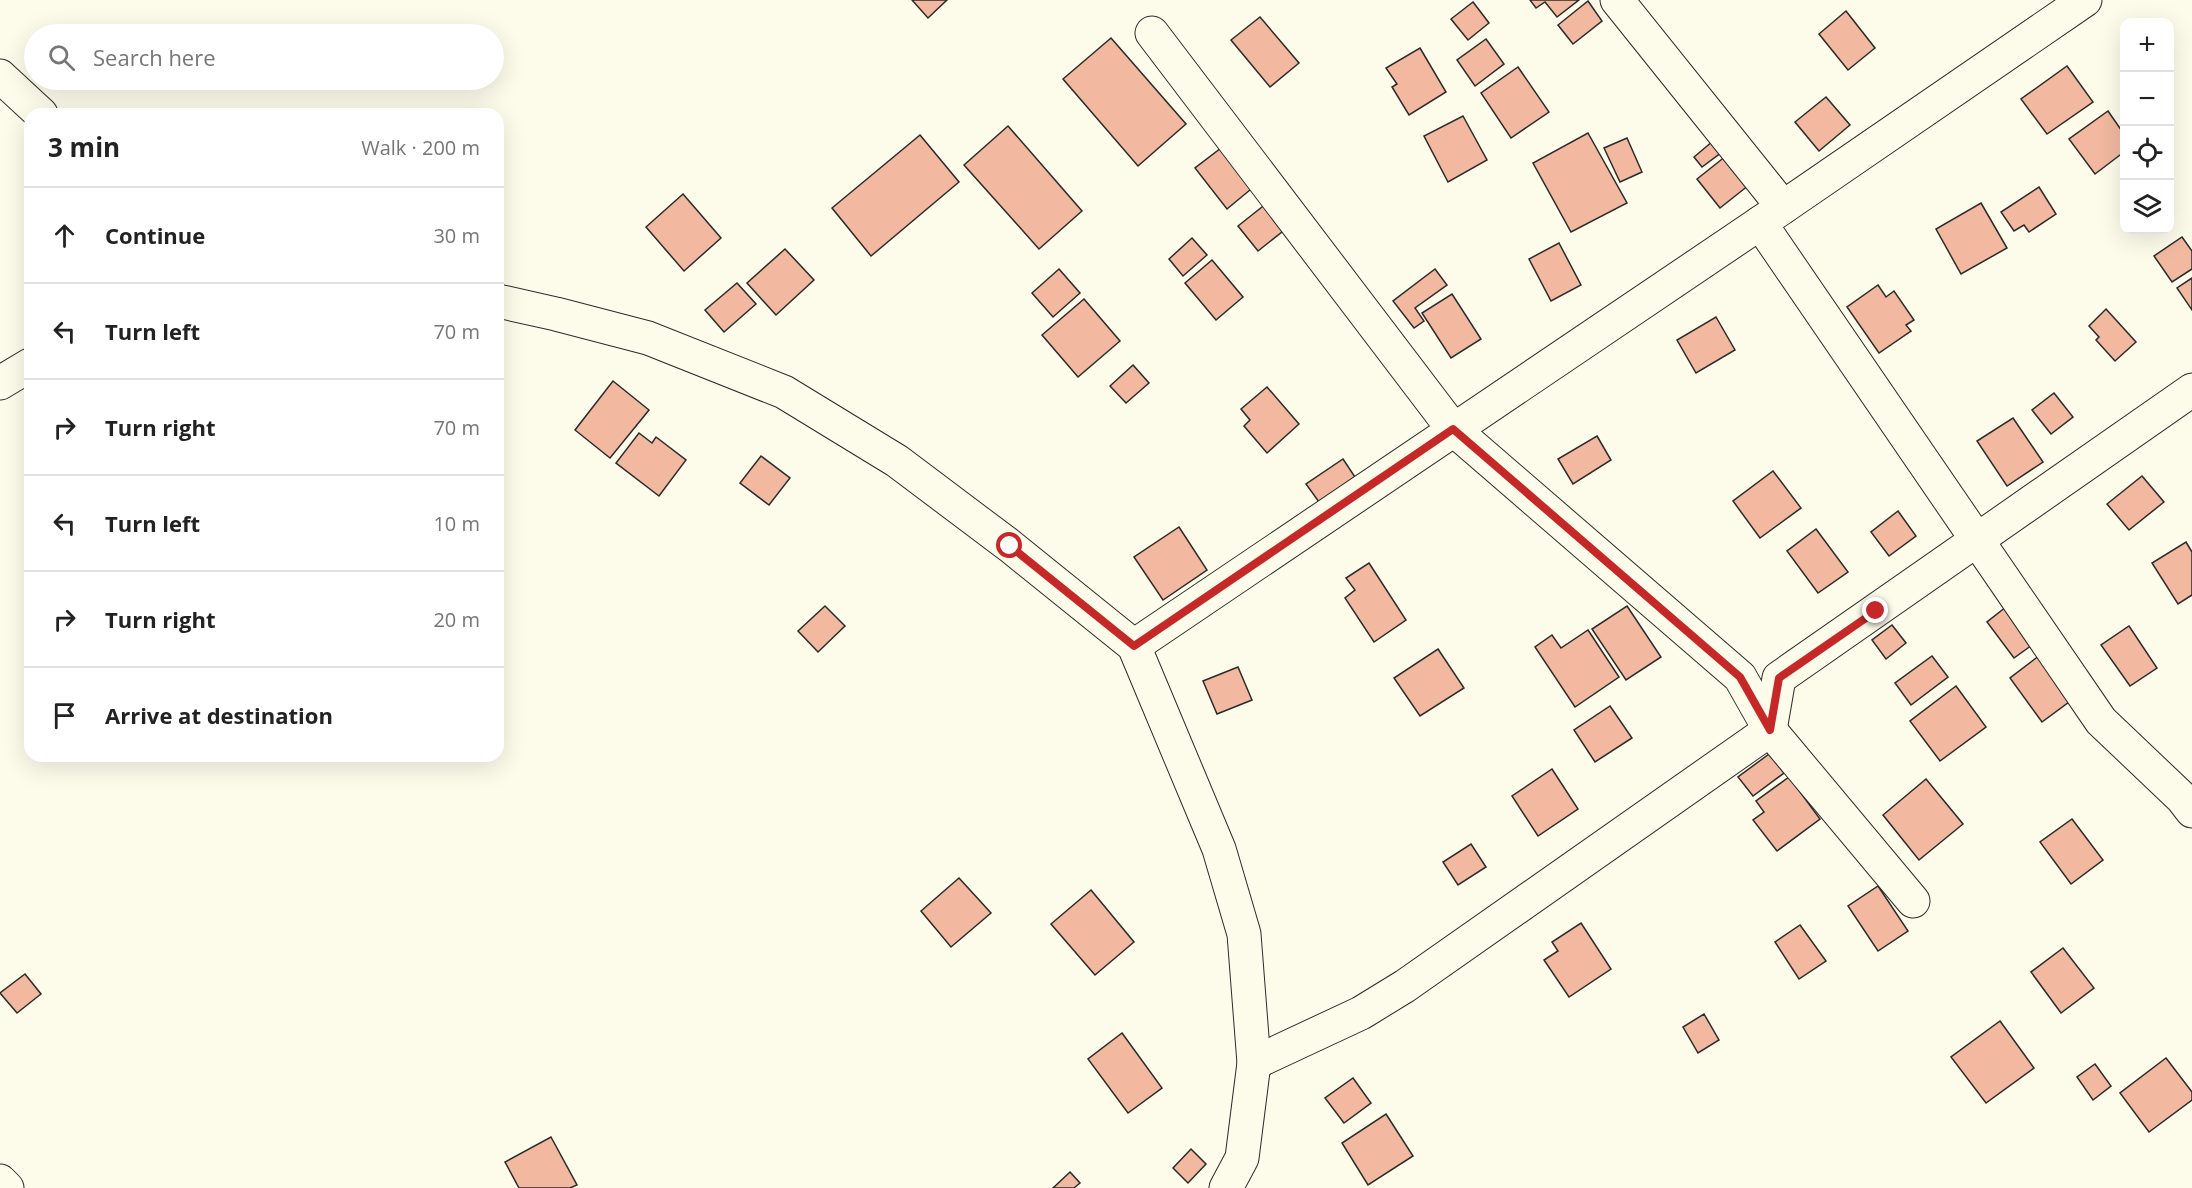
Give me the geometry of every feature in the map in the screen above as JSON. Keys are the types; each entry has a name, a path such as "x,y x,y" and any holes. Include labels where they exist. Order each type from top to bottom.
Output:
{"street":[{"path":"1617,0 1772,215 1977,539 2101,721 2182,798 2192,811"},
{"path":"1134,646 1772,215 2085,0"},
{"path":"1152,33 1453,429 1740,677 1770,730 1913,901"},
{"path":"0,76 35,108"},
{"path":"504,302 648,338 784,392 897,461 1010,546 1134,646 1219,849 1244,934 1254,1063 1242,1158 1226,1188"},
{"path":"0,383 24,369"},
{"path":"1254,1063 1361,1013 1405,986 1770,730 1779,678 2192,390"},
{"path":"0,1181 7,1188"}],"building":[{"path":"912,0 947,0 928,18"},
{"path":"1530,0 1579,0 1557,17 1545,2 1536,8"},
{"path":"1588,1 1602,21 1573,44 1558,25"},
{"path":"1473,2 1489,23 1468,40 1451,19"},
{"path":"1846,11 1875,48 1848,70 1819,34"},
{"path":"1260,17 1299,63 1270,87 1231,40"},
{"path":"1111,38 1186,124 1138,166 1063,79"},
{"path":"1486,39 1504,64 1475,86 1457,60"},
{"path":"1420,48 1446,92 1409,115 1392,87 1397,84 1386,68"},
{"path":"2067,66 2093,102 2047,134 2021,99"},
{"path":"1518,67 1549,112 1511,138 1481,93"},
{"path":"1826,97 1850,125 1819,151 1795,122"},
{"path":"2108,111 2120,128 2120,155 2095,174 2069,139"},
{"path":"1463,116 1487,160 1448,182 1424,136"},
{"path":"1008,126 1082,211 1039,249 964,165"},
{"path":"1588,133 1627,203 1571,232 1533,163"},
{"path":"920,135 959,182 871,256 832,208"},
{"path":"1627,138 1642,172 1620,182 1604,148"},
{"path":"1713,141 1722,152 1702,167 1694,157"},
{"path":"1225,145 1256,185 1227,209 1195,168"},
{"path":"1726,156 1749,185 1720,208 1697,179"},
{"path":"2039,187 2056,214 2029,232 2024,225 2014,231 2001,212"},
{"path":"683,194 721,238 684,271 646,227"},
{"path":"1267,203 1287,228 1258,251 1238,226"},
{"path":"1981,203 2007,248 1961,274 1936,229"},
{"path":"2182,237 2192,251 2192,269 2172,282 2154,256"},
{"path":"1192,238 1207,255 1183,276 1169,259"},
{"path":"1559,243 1581,285 1551,301 1529,259"},
{"path":"785,249 814,280 776,315 747,283"},
{"path":"1212,260 1243,297 1216,320 1185,283"},
{"path":"1059,269 1080,293 1053,317 1032,293"},
{"path":"1435,269 1447,285 1415,308 1424,321 1414,328 1393,301"},
{"path":"2192,278 2192,310 2177,288"},
{"path":"737,283 756,304 724,332 705,310"},
{"path":"1878,285 1886,297 1894,291 1914,320 1906,325 1911,331 1879,353 1847,307"},
{"path":"1452,294 1481,339 1451,358 1422,313"},
{"path":"1084,299 1120,341 1078,377 1042,335"},
{"path":"2106,309 2136,342 2115,361 2096,340 2099,337 2089,326"},
{"path":"1716,317 1735,350 1696,373 1677,340"},
{"path":"1133,365 1149,383 1126,403 1110,386"},
{"path":"613,381 649,410 610,458 575,430"},
{"path":"1267,387 1299,424 1267,453 1244,426 1250,420 1241,409"},
{"path":"2054,393 2073,417 2051,434 2032,410"},
{"path":"2013,418 2043,462 2007,486 1977,441"},
{"path":"639,433 652,443 656,437 686,460 659,496 616,463"},
{"path":"1597,436 1611,460 1573,484 1558,459"},
{"path":"761,456 790,478 769,505 740,483"},
{"path":"1343,459 1355,477 1319,502 1306,484"},
{"path":"1773,471 1801,508 1760,538 1733,501"},
{"path":"2142,476 2164,502 2129,530 2107,504"},
{"path":"1898,511 1916,536 1889,556 1871,532"},
{"path":"1179,527 1207,570 1163,600 1134,557"},
{"path":"1816,529 1848,572 1818,593 1787,551"},
{"path":"2186,542 2192,552 2192,595 2178,604 2152,563"},
{"path":"1369,563 1406,620 1374,642 1345,598 1355,590 1346,578"},
{"path":"2011,603 2039,640 2014,658 1987,622"},
{"path":"825,606 845,626 818,652 798,631"},
{"path":"1627,606 1661,657 1626,680 1592,629"},
{"path":"1892,625 1906,643 1886,659 1872,640"},
{"path":"2129,626 2157,668 2130,686 2101,645"},
{"path":"1588,630 1619,677 1575,707 1535,647 1552,635 1561,648"},
{"path":"1438,649 1464,688 1420,716 1394,678"},
{"path":"2040,655 2073,699 2042,722 2010,678"},
{"path":"1932,656 1948,677 1911,705 1895,683"},
{"path":"1238,667 1252,700 1217,714 1203,681"},
{"path":"1956,686 1986,727 1940,761 1910,721"},
{"path":"1610,706 1632,738 1595,762 1574,730"},
{"path":"1769,754 1784,773 1753,796 1738,777"},
{"path":"1552,769 1578,809 1538,836 1512,796"},
{"path":"1789,777 1820,819 1777,851 1753,820 1764,812 1756,801"},
{"path":"1926,779 1963,824 1919,860 1883,815"},
{"path":"2072,819 2103,860 2071,884 2040,842"},
{"path":"1471,844 1486,867 1458,885 1443,862"},
{"path":"959,878 991,913 951,947 921,911"},
{"path":"1878,886 1908,931 1878,951 1848,906"},
{"path":"1091,890 1134,942 1095,975 1051,924"},
{"path":"1581,923 1611,969 1569,997 1544,960 1558,951 1552,942"},
{"path":"1800,925 1826,961 1799,979 1775,942"},
{"path":"2063,948 2094,988 2061,1013 2031,972"},
{"path":"25,974 41,994 17,1013 0,993"},
{"path":"1704,1014 1719,1040 1698,1053 1683,1027"},
{"path":"2000,1021 2034,1068 1986,1103 1951,1057"},
{"path":"1122,1033 1162,1088 1128,1113 1088,1059"},
{"path":"2166,1058 2192,1092 2192,1100 2149,1132 2120,1093"},
{"path":"2095,1064 2111,1086 2093,1100 2077,1077"},
{"path":"1353,1078 1371,1103 1344,1123 1325,1098"},
{"path":"1386,1114 1413,1156 1368,1185 1342,1143"},
{"path":"551,1137 577,1185 570,1188 519,1188 505,1162"},
{"path":"1191,1149 1206,1164 1188,1183 1173,1168"},
{"path":"1070,1172 1080,1183 1074,1188 1053,1188"}],"route":[{"path":"1010,546 1134,646 1453,429 1740,677 1770,730 1779,678 1876,611"}]}
